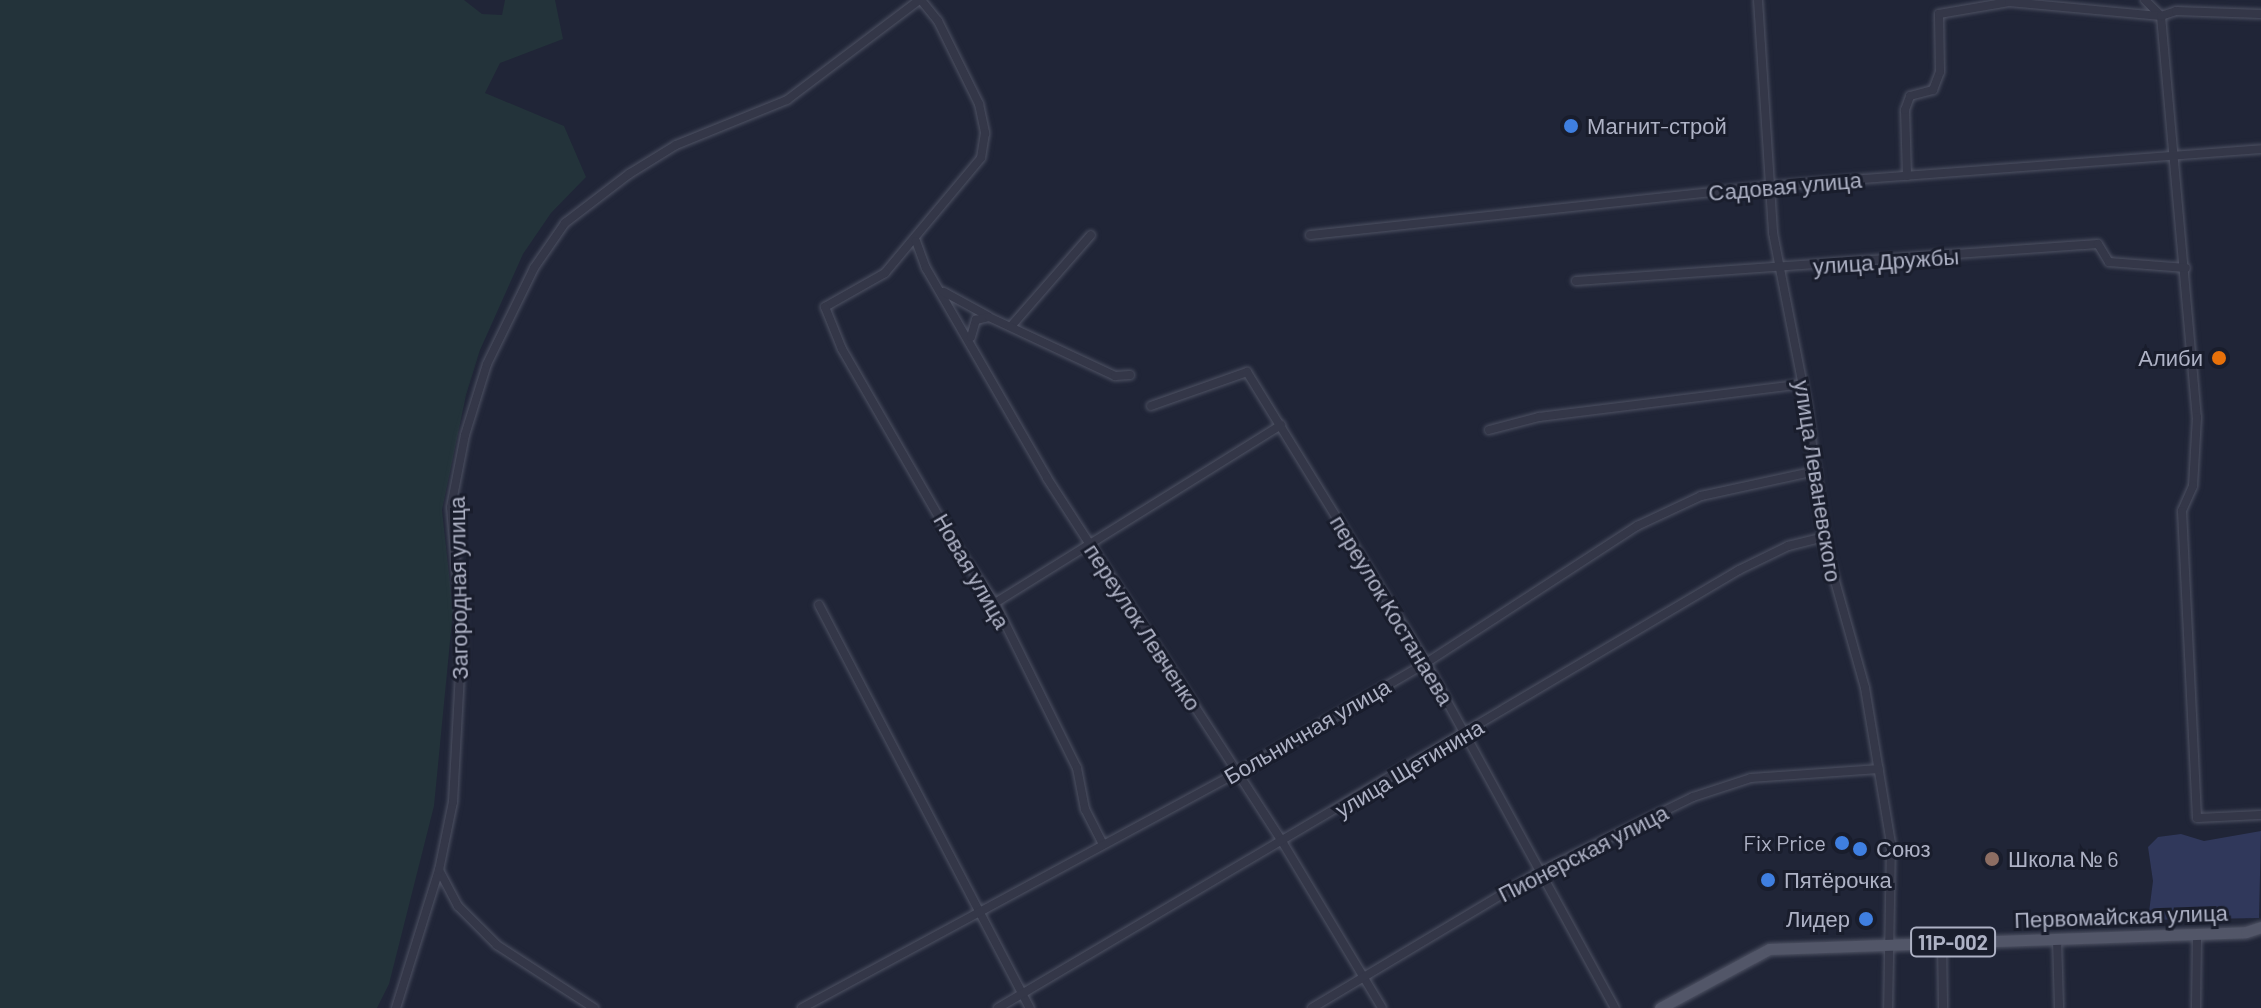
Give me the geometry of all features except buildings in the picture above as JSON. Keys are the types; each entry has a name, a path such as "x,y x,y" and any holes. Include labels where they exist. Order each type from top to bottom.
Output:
{"main road":[{"name":"Первомайская улица","path":"1660,1008 1769,949 2197,934 2261,927"}],"street":[{"path":"916,241 981,158 985,133 979,104 956,56 920,0"},
{"name":"Загородная улица","path":"396,1008 439,870 453,802 462,635 451,507 465,435 487,364 534,268 565,223 629,174 676,145 787,100 920,0"},
{"name":"улица Леваневского","path":"1758,0 1779,269 1803,384 1824,537 1865,688 1891,843 1888,1008"},
{"path":"2145,0 2161,16 2197,417 2193,486 2182,511 2197,818 2261,815"},
{"path":"1907,176 1905,110 1910,96 1933,90 1940,72 1939,14 2009,2 2161,16 2176,11 2261,14"},
{"name":"Садовая улица","path":"1310,235 1771,186 2261,149"},
{"path":"1013,324 1091,235"},
{"name":"переулок Левченко","path":"916,241 940,289 1089,543 1283,843 1382,1008"},
{"name":"Новая улица","path":"916,241 885,273 825,307 842,349 955,545 995,603 1077,768 1085,809 1102,842"},
{"name":"улица Дружбы","path":"1576,281 2098,244 2109,262 2186,268"},
{"path":"940,289 989,317 1013,324 1101,370 1130,375"},
{"path":"971,338 976,320 989,317"},
{"name":"переулок Костанаева","path":"1151,406 1247,372 1426,663 1615,1008"},
{"path":"1489,430 1539,417 1803,384"},
{"path":"995,603 1281,425"},
{"name":"Больничная улица","path":"802,1008 978,916 1102,842 1237,773 1426,663 1637,526 1701,496 1816,471"},
{"name":"улица Щетинина","path":"998,1008 1466,735 1739,570 1788,546 1824,537"},
{"path":"819,605 978,916 1030,1008"},
{"name":"Пионерская улица","path":"1312,1008 1362,974 1539,872 1693,797 1751,778 1879,769"},
{"path":"439,870 458,906 497,945 594,1008"},
{"path":"2196,1008 2197,934"},
{"path":"2057,939 2059,1008"},
{"path":"1942,942 1943,1008"}],"shaded area":[{"path":"0,0 464,0 482,14 502,15 505,0 555,0 563,39 500,63 485,93 564,126 586,177 551,213 523,254 480,350 466,395 442,510 453,611 434,806 389,984 377,1008 0,1008"}],"water":[{"path":"2261,831 2259,918 2148,920 2153,881 2148,847 2158,837 2181,834 2204,841"}],"place":[{"name":"Магнит-строй","path":"1571,126"},
{"name":"Алиби","path":"2219,358"},
{"name":"Fix Price","path":"1842,843"},
{"name":"Союз","path":"1860,849"},
{"name":"Школа № 6","path":"1992,859"},
{"name":"Пятёрочка","path":"1768,880"},
{"name":"Лидер","path":"1866,919"}]}
